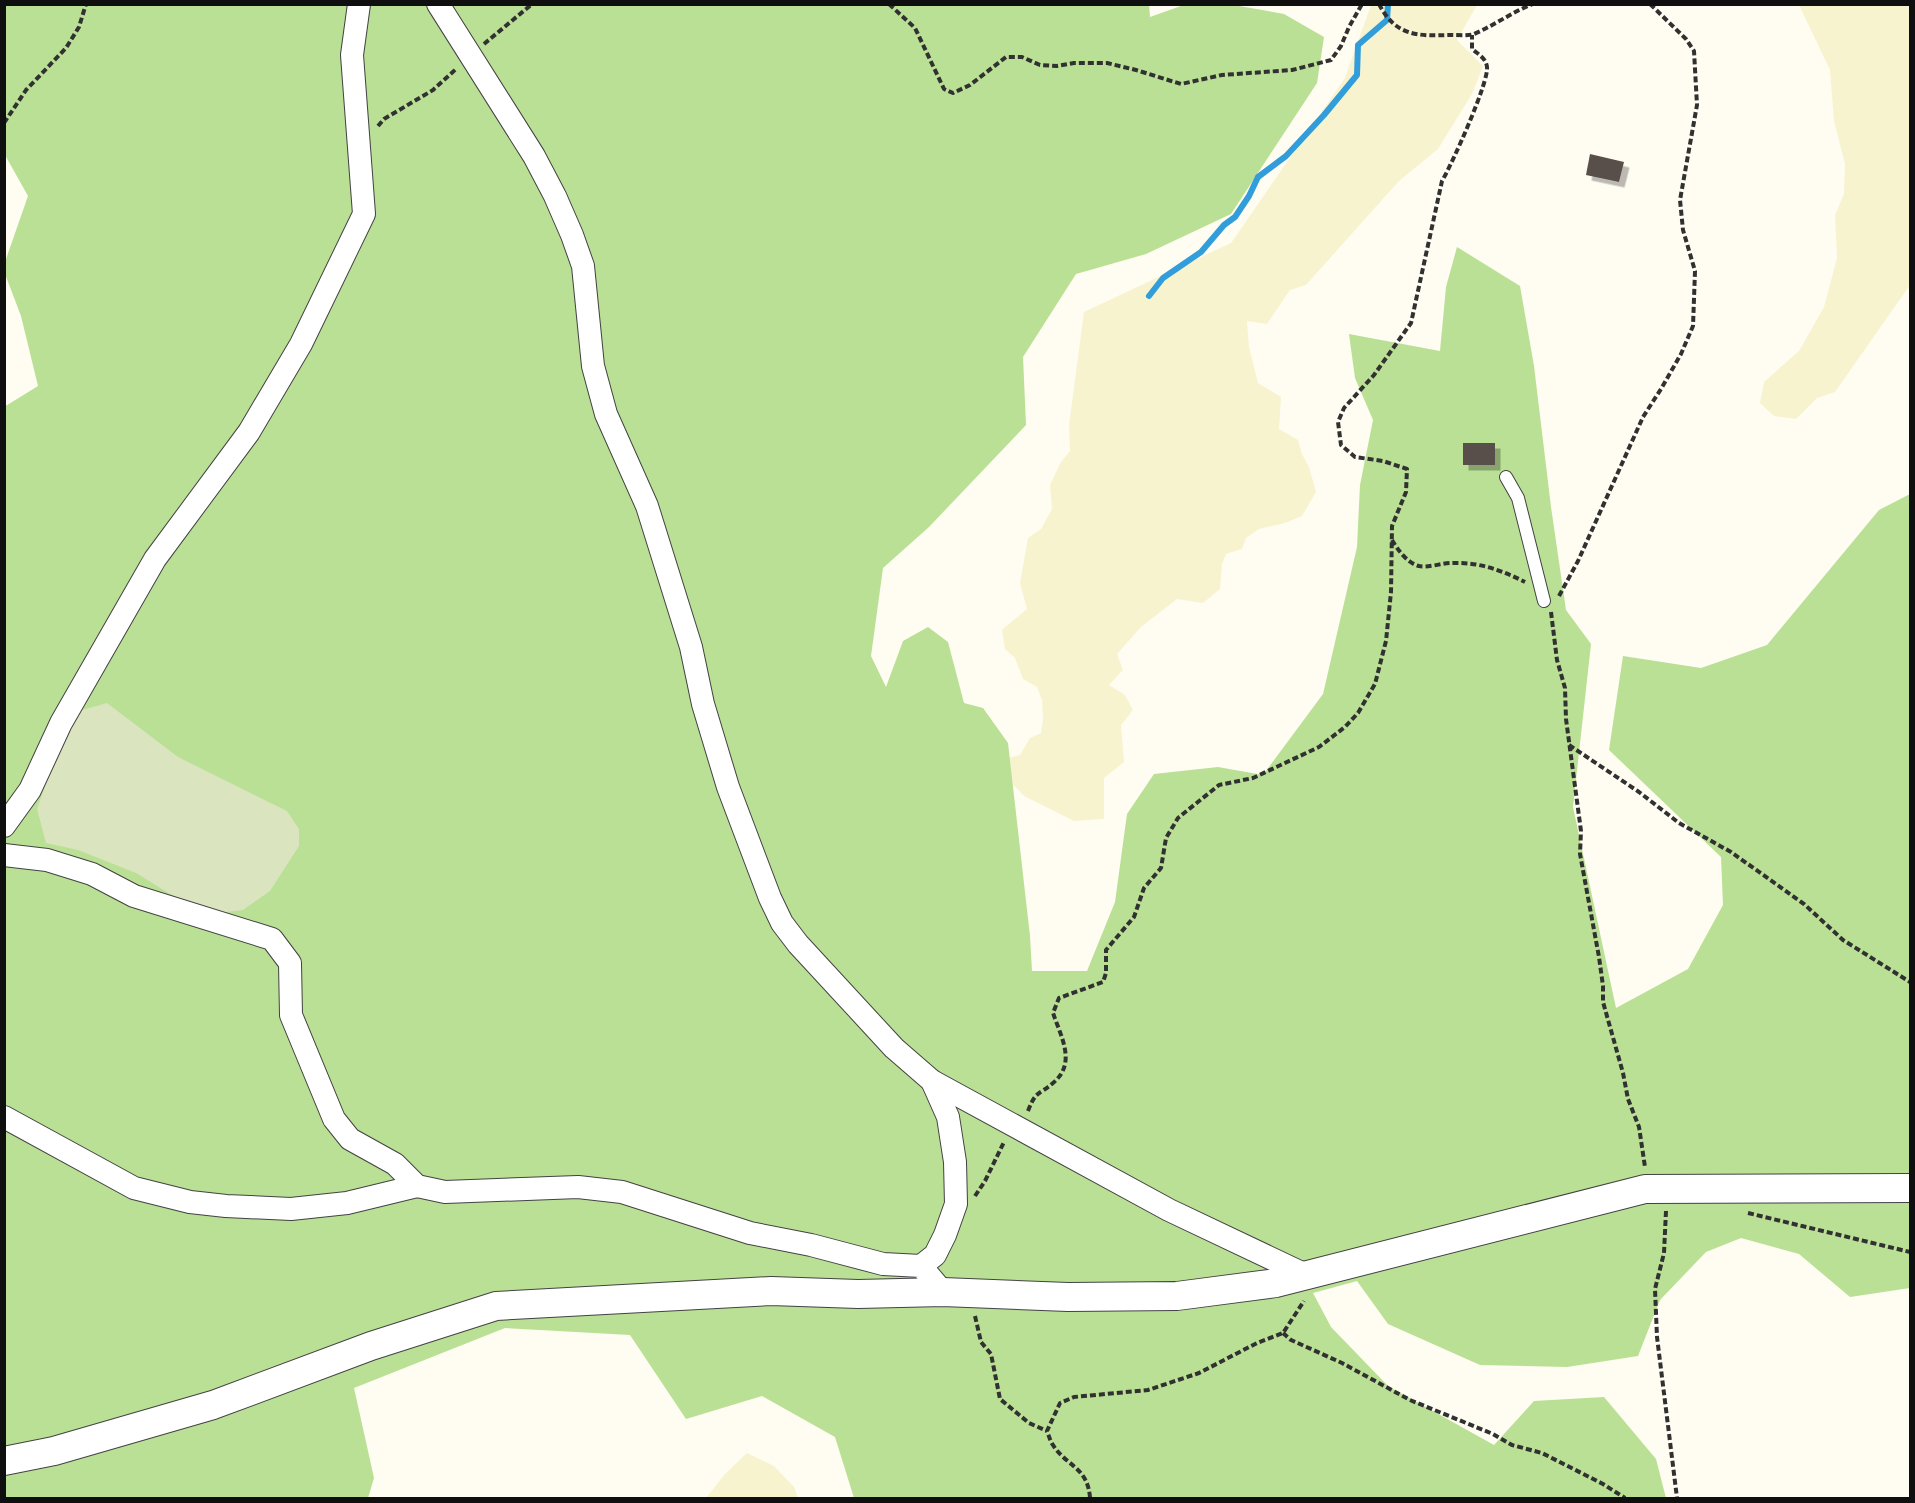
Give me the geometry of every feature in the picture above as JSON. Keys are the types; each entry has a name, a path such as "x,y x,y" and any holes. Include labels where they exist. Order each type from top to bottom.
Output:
{"street":[{"path":"4,826 30,790 61,723 154,559 249,432 301,344 364,214 352,56 359,4"},
{"path":"438,4 534,156 555,195 572,235 583,266 593,366 606,414 647,506 691,646 703,704 728,786 770,898 782,923 798,944 894,1048 932,1081 1306,1287"},
{"path":"4,855 47,861 92,874 134,896 272,939 290,963 291,1015 334,1119 350,1139 395,1164 417,1186"},
{"path":"4,1117 134,1188 190,1202 291,1209 347,1203 417,1186 445,1192 578,1187 622,1192 750,1233 811,1245 883,1264 921,1266 935,1255 956,1204 955,1162 948,1117 932,1081"},
{"path":"4,1461 54,1451 213,1405 371,1346 496,1306 771,1291 858,1294 943,1292 1068,1297 1177,1296 1276,1283 1306,1287 1645,1189 1911,1188"},
{"path":"921,1266 943,1292"}],"lane":[{"path":"1506,477 1518,498 1547,605"}],"path":[{"path":"4,123 26,90 66,48 79,27 86,4"},
{"path":"360,147 384,119 432,90 532,4"},
{"path":"888,4 915,28 944,89 953,93 970,85 1006,57 1022,57 1040,65 1107,63 1181,84 1222,75 1292,70 1331,60 1341,46 1362,4"},
{"path":"1379,4 1383,12 1400,30 1419,36 1472,35 1514,11 1533,4"},
{"path":"1547,605 1578,561 1643,417 1681,354 1693,326 1695,272 1683,230 1680,200 1697,105 1694,51 1686,39 1650,4"},
{"path":"953,1212 978,1193 1008,1136 1019,1129 1034,1095 1053,1083 1065,1068 1066,1050 1053,1013 1059,998 1103,982 1106,973 1106,950 1134,916 1144,888 1161,868 1166,838 1178,818 1219,785 1253,778 1319,747 1345,727 1358,713 1376,684 1386,640 1391,592 1392,526 1406,492 1407,469 1383,461 1355,456 1341,446 1338,422 1344,408 1374,375 1411,323 1442,181 1476,104 1488,69 1485,59 1472,49 1472,35"},
{"path":"1392,540 1398,550 1420,567 1455,563 1475,564 1500,570 1533,586 1547,605 1557,660 1565,688 1569,745 1581,831 1580,854 1599,957 1603,1002 1628,1099 1639,1127 1645,1165 1645,1189 1665,1194 1667,1222 1664,1252 1655,1289 1669,1443 1677,1498"},
{"path":"1569,745 1639,792 1679,823 1731,852 1804,904 1843,940 1911,982"},
{"path":"1747,1213 1911,1252"},
{"path":"1047,1431 1060,1403 1074,1397 1148,1390 1172,1383 1199,1373 1257,1343 1283,1333 1306,1287"},
{"path":"943,1292 971,1308 977,1321 981,1342 991,1354 1000,1399 1029,1423 1047,1431 1053,1446 1080,1470 1090,1488 1090,1498"},
{"path":"1283,1333 1298,1344 1342,1363 1410,1400 1493,1434 1512,1445 1542,1453 1603,1484 1625,1498"}],"shaded area":[{"path":"1371,5 1477,5 1457,40 1483,66 1472,94 1438,149 1399,181 1306,285 1290,290 1267,324 1247,321 1249,347 1258,383 1281,397 1279,429 1298,440 1316,492 1302,516 1259,529 1246,538 1242,549 1226,554 1222,564 1220,589 1203,603 1177,599 1141,627 1117,654 1123,670 1109,685 1125,695 1133,710 1121,725 1124,762 1104,778 1104,819 1074,821 1024,796 1004,775 1004,759 1020,755 1030,738 1041,733 1043,720 1042,700 1037,687 1023,679 1015,658 1005,649 1002,630 1027,609 1020,583 1028,538 1041,529 1052,509 1050,485 1061,462 1070,451 1069,425 1084,312 1231,243 1345,78"},
{"path":"1799,5 1910,5 1910,285 1835,392 1817,398 1796,419 1774,416 1760,403 1764,382 1799,351 1824,307 1837,258 1835,215 1844,194 1845,164 1834,121 1830,70"},
{"path":"747,1453 774,1466 794,1487 798,1498 706,1498 725,1474"}],"green space":[{"path":"1149,4 1150,17 1181,6 1228,4 1284,14 1324,37 1317,83 1231,214 1146,254 1076,274 1023,357 1026,425 929,527 883,568 871,656 886,687 903,641 928,627 948,642 964,703 983,708 1008,743 1032,971 1087,971 1115,902 1127,814 1154,774 1218,767 1263,775 1323,694 1357,547 1360,485 1373,420 1355,378 1349,334 1440,351 1446,287 1457,247 1520,286 1534,366 1566,610 1591,644 1573,807 1616,1008 1688,969 1723,905 1721,857 1609,750 1623,656 1701,668 1767,645 1879,510 1910,494 1910,1288 1850,1297 1799,1254 1741,1238 1706,1252 1660,1300 1638,1356 1567,1367 1480,1365 1388,1324 1357,1281 1313,1293 1331,1327 1388,1386 1494,1445 1534,1401 1604,1397 1656,1459 1666,1498 854,1498 835,1437 762,1396 686,1419 630,1335 505,1328 354,1388 374,1478 368,1498 5,1498 4,407 38,386 21,316 5,274 5,262 28,196 5,155 5,5"},
{"path":"107,703 178,757 287,811 299,829 299,846 270,891 243,910 226,912 193,908 136,873 78,850 46,843 37,809 59,746 82,710"}],"building":[{"path":"1590,154 1624,162 1619,182 1586,175"},
{"path":"1463,443 1495,443 1495,465 1463,465"}],"waterway":[{"path":"1149,296 1163,278 1201,252 1224,225 1235,217 1258,177 1286,156 1357,75 1358,45 1387,20 1388,4"}]}
